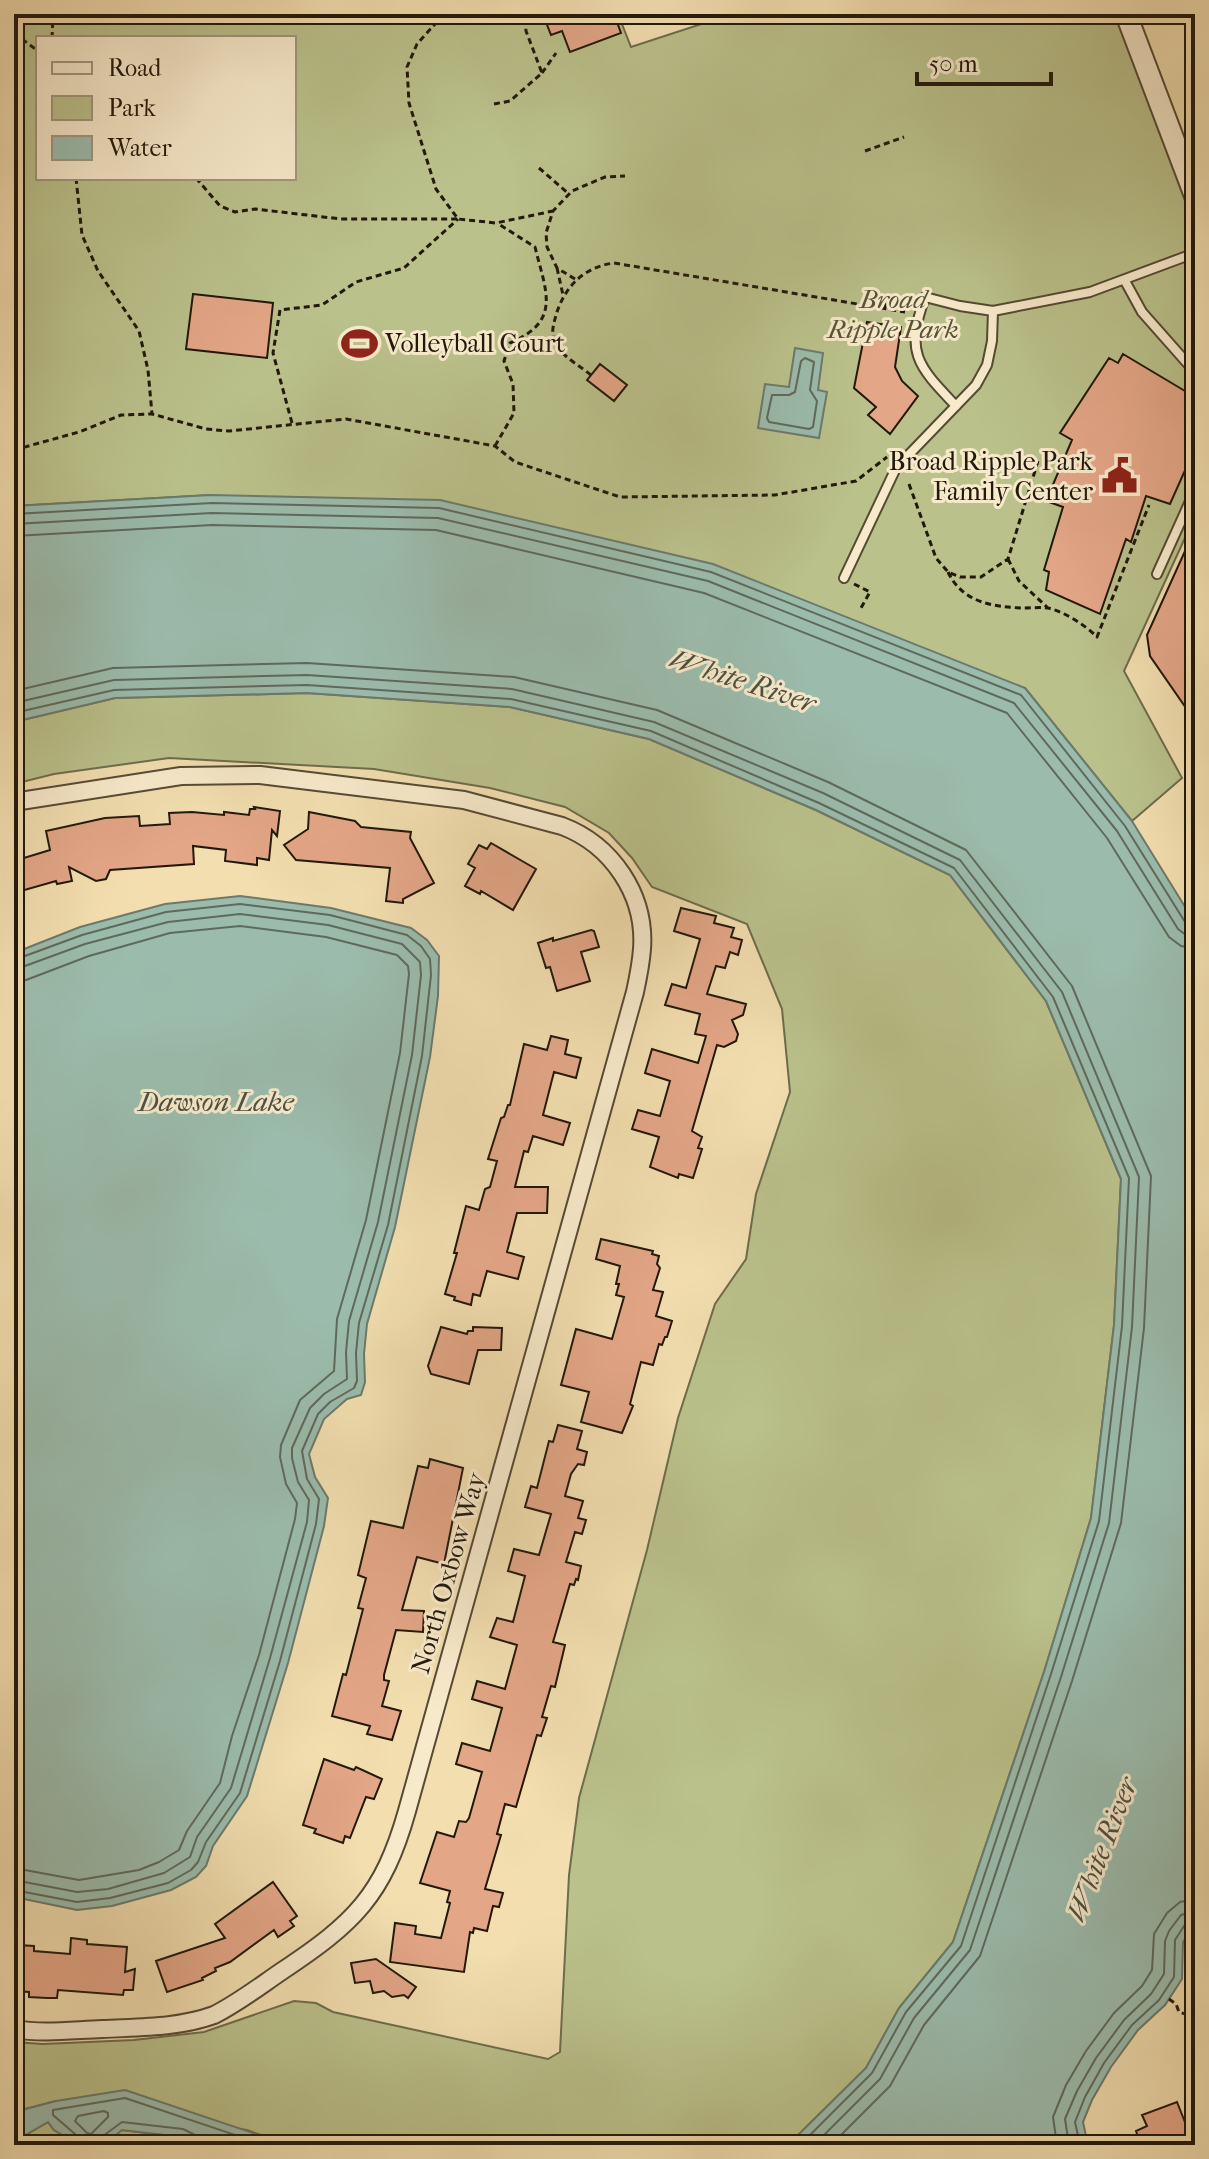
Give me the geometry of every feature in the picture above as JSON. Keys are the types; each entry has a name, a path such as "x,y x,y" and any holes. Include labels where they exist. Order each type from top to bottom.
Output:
{"street":[{"path":"1126,14 1195,196"},
{"name":"North Oxbow Way","path":"14,802 181,776 260,775 464,800 562,826 576,831 600,848 623,874 640,913 643,947 635,992 407,1811 383,1876 365,1904 322,1944 214,2015 167,2025 50,2031 14,2029"}],"lane":[{"path":"956,406 918,359 913,333 925,297 993,311 1090,292 1195,253"},
{"path":"1125,281 1142,312 1195,372"},
{"path":"844,578 896,468 976,385 987,365 993,311"},
{"path":"1157,574 1195,490"}],"path":[{"path":"52,36 53,14"},
{"path":"444,14 417,44 407,67 409,103 436,189 458,219"},
{"path":"525,14 528,40 542,73"},
{"path":"534,14 542,18 542,14"},
{"path":"14,33 36,50"},
{"path":"494,104 510,101 542,73 556,53"},
{"path":"865,151 904,137"},
{"path":"539,168 569,194"},
{"path":"563,298 557,268 547,247 546,233 553,211 569,194 605,177 625,176"},
{"path":"76,180 82,235 98,271 139,331 148,370 152,414"},
{"path":"198,180 220,206 235,212 255,209 341,219 458,219 496,223 553,211"},
{"path":"293,425 273,353 280,310 322,305 356,282 386,276 404,268 458,219"},
{"path":"495,446 514,413 513,384 504,361 510,343 527,335 544,320 548,300 535,247 496,223"},
{"path":"591,375 558,348 552,327 563,298 575,279 600,265 614,263 907,312"},
{"path":"557,268 575,279"},
{"path":"1189,283 1195,287"},
{"path":"884,308 887,295"},
{"path":"14,450 79,432 121,415 152,414 217,430 346,419 495,446 515,462 620,497 775,495 856,481 896,447"},
{"path":"948,572 960,577 981,577 1008,559 1038,461"},
{"path":"909,484 936,558 962,592 982,603 998,607 1048,608"},
{"path":"1008,559 1019,581 1048,608 1070,617 1097,637 1149,505"},
{"path":"844,578 870,592 861,608"},
{"path":"1169,1999 1176,2004 1179,2012 1195,2017"}],"green space":[{"name":"Broad Ripple Park","path":"14,14 618,14 631,47 732,14 1126,14 1195,197 1195,516 1124,671 1182,778 1132,821 1025,688 211,495 14,506"},
{"path":"307,693 510,707 649,739 816,810 950,875 1046,1001 1121,1179 1114,1325 1091,1518 1044,1672 953,1942 899,2008 866,2068 788,2145 289,2145 247,2130 56,2101 14,2112 14,2042 43,2044 134,2040 204,2032 294,2001 316,2003 333,2012 548,2059 560,2052 569,1875 579,1798 647,1550 678,1418 715,1304 746,1259 756,1194 790,1092 782,1009 747,924 652,887 632,858 609,833 565,807 490,788 374,769 169,758 54,774 14,784 14,722 115,698"},
{"path":"48,2122 54,2130 69,2139 71,2145 31,2145 24,2136"},
{"path":"121,2130 182,2137 200,2145 104,2145"}],"water":[{"path":"795,348 823,353 818,390 827,392 819,438 758,428 765,384 789,387"},
{"name":"White River","path":"211,495 440,500 713,564 1025,688 1132,821 1195,923 1195,1924 1183,1942 1182,1979 1165,2005 1138,2030 1092,2100 1083,2122 1088,2145 788,2145 866,2068 899,2008 953,1942 1044,1672 1091,1518 1114,1325 1121,1179 1046,1001 950,875 816,810 649,739 510,707 307,693 115,698 14,722 14,506"},
{"name":"Dawson Lake","path":"240,896 331,908 411,928 427,940 439,956 438,996 430,1057 395,1227 367,1324 365,1382 361,1395 347,1399 324,1419 309,1454 315,1477 328,1498 324,1526 288,1663 247,1796 213,1846 206,1866 196,1877 171,1890 112,1906 77,1910 14,1897 14,953 80,927 165,904"},
{"path":"125,2090 289,2145 200,2145 182,2137 122,2130 104,2145 71,2145 69,2139 54,2130 48,2122 24,2136 31,2145 14,2145 14,2112 56,2101"}],"building":[{"path":"551,14 614,14 621,33 570,52 562,31 551,35 544,17"},
{"path":"193,294 273,303 267,358 186,349"},
{"path":"867,322 901,327 895,367 902,381 918,396 890,434 868,415 876,407 854,388"},
{"name":"Broad Ripple Park Family Center","path":"1123,354 1195,397 1195,448 1170,504 1146,496 1131,542 1126,539 1100,614 1046,590 1049,572 1044,570 1063,507 1046,501 1072,440 1060,433 1109,358 1118,363"},
{"path":"600,364 627,385 614,401 587,380"},
{"path":"1195,529 1195,721 1150,656 1147,635"},
{"path":"254,807 280,811 277,836 272,830 269,860 257,858 257,865 225,861 226,850 193,846 194,864 110,870 106,879 96,881 69,867 72,881 57,884 56,881 14,893 14,861 50,850 46,831 105,818 139,816 140,826 170,824 169,813 249,815"},
{"path":"309,812 355,821 361,827 411,832 410,838 434,883 403,899 403,903 386,901 390,868 296,860 284,845 308,829"},
{"path":"491,843 536,869 513,910 481,891 480,894 465,886 475,868 468,864 479,845 487,849"},
{"path":"681,908 716,916 714,923 734,928 731,937 742,940 738,955 730,952 725,968 716,966 707,994 746,1004 743,1015 732,1020 738,1034 736,1041 724,1047 717,1045 692,1131 702,1137 698,1148 702,1149 693,1178 679,1174 678,1178 650,1167 659,1137 632,1129 638,1110 660,1116 670,1081 645,1073 652,1049 698,1063 706,1036 695,1034 700,1014 665,1005 672,984 686,988 700,939 674,931"},
{"path":"591,930 599,947 581,952 590,981 557,991 538,943"},
{"path":"551,1036 568,1040 565,1054 581,1058 576,1078 554,1072 543,1115 570,1123 563,1145 533,1136 528,1152 524,1151 515,1187 548,1187 547,1213 517,1213 507,1252 524,1257 518,1279 487,1271 480,1296 473,1294 471,1305 454,1300 455,1297 445,1294 466,1206 479,1210 485,1189 490,1187 497,1161 488,1159 501,1118 510,1105 524,1044 547,1050"},
{"path":"601,1239 653,1251 652,1254 659,1256 657,1264 660,1268 653,1290 663,1292 656,1316 672,1321 667,1337 662,1345 659,1344 653,1365 641,1362 630,1404 633,1406 622,1433 581,1422 589,1392 561,1385 576,1329 612,1339 624,1297 616,1295 620,1266 596,1259"},
{"path":"441,1327 467,1334 473,1331 473,1327 502,1328 501,1350 478,1350 469,1384 431,1374 428,1366"},
{"path":"558,1425 582,1431 577,1449 587,1452 584,1465 578,1464 571,1474 565,1496 583,1501 578,1518 586,1520 582,1534 575,1532 566,1562 581,1566 578,1580 574,1585 570,1584 553,1642 565,1645 555,1687 551,1686 542,1717 547,1718 541,1736 537,1735 516,1807 505,1804 497,1834 501,1835 485,1889 503,1893 499,1907 493,1906 487,1931 474,1928 473,1933 470,1932 464,1972 390,1962 395,1923 416,1926 415,1934 441,1938 450,1891 420,1883 437,1832 454,1837 459,1821 466,1822 469,1818 482,1772 456,1764 462,1743 490,1751 502,1708 472,1699 477,1681 505,1689 517,1645 490,1637 497,1618 513,1622 525,1576 508,1571 514,1549 539,1555 551,1514 525,1507 531,1486 537,1488 549,1441 553,1442"},
{"path":"430,1459 463,1468 444,1564 417,1557 402,1610 424,1611 423,1632 396,1630 384,1675 384,1680 389,1681 382,1706 401,1711 392,1740 367,1734 370,1726 332,1716 363,1609 358,1608 366,1578 358,1575 371,1521 403,1528 418,1466 428,1468"},
{"path":"324,1759 354,1770 356,1767 382,1779 374,1799 366,1797 350,1838 345,1836 343,1843 314,1833 316,1829 303,1825"},
{"path":"273,1882 297,1916 290,1921 294,1926 278,1937 274,1930 230,1962 215,1968 216,1971 203,1980 167,1992 156,1961 225,1938 215,1924"},
{"path":"71,1938 87,1940 87,1944 127,1947 125,1972 135,1969 133,1990 124,1990 123,1995 58,1990 57,1998 29,1997 29,1992 14,1991 14,1951 18,1951 18,1945 34,1946 34,1951 70,1954"},
{"path":"376,1959 416,1987 408,1998 404,1995 392,1997 384,1991 373,1993 370,1981 355,1983 351,1963"},
{"path":"1177,2102 1194,2145 1141,2145 1136,2131 1147,2126 1142,2115"}],"place":[{"name":"Volleyball Court","path":"359,343"},
{"name":"Broad Ripple Park Family Center","path":"1119,476"}]}
